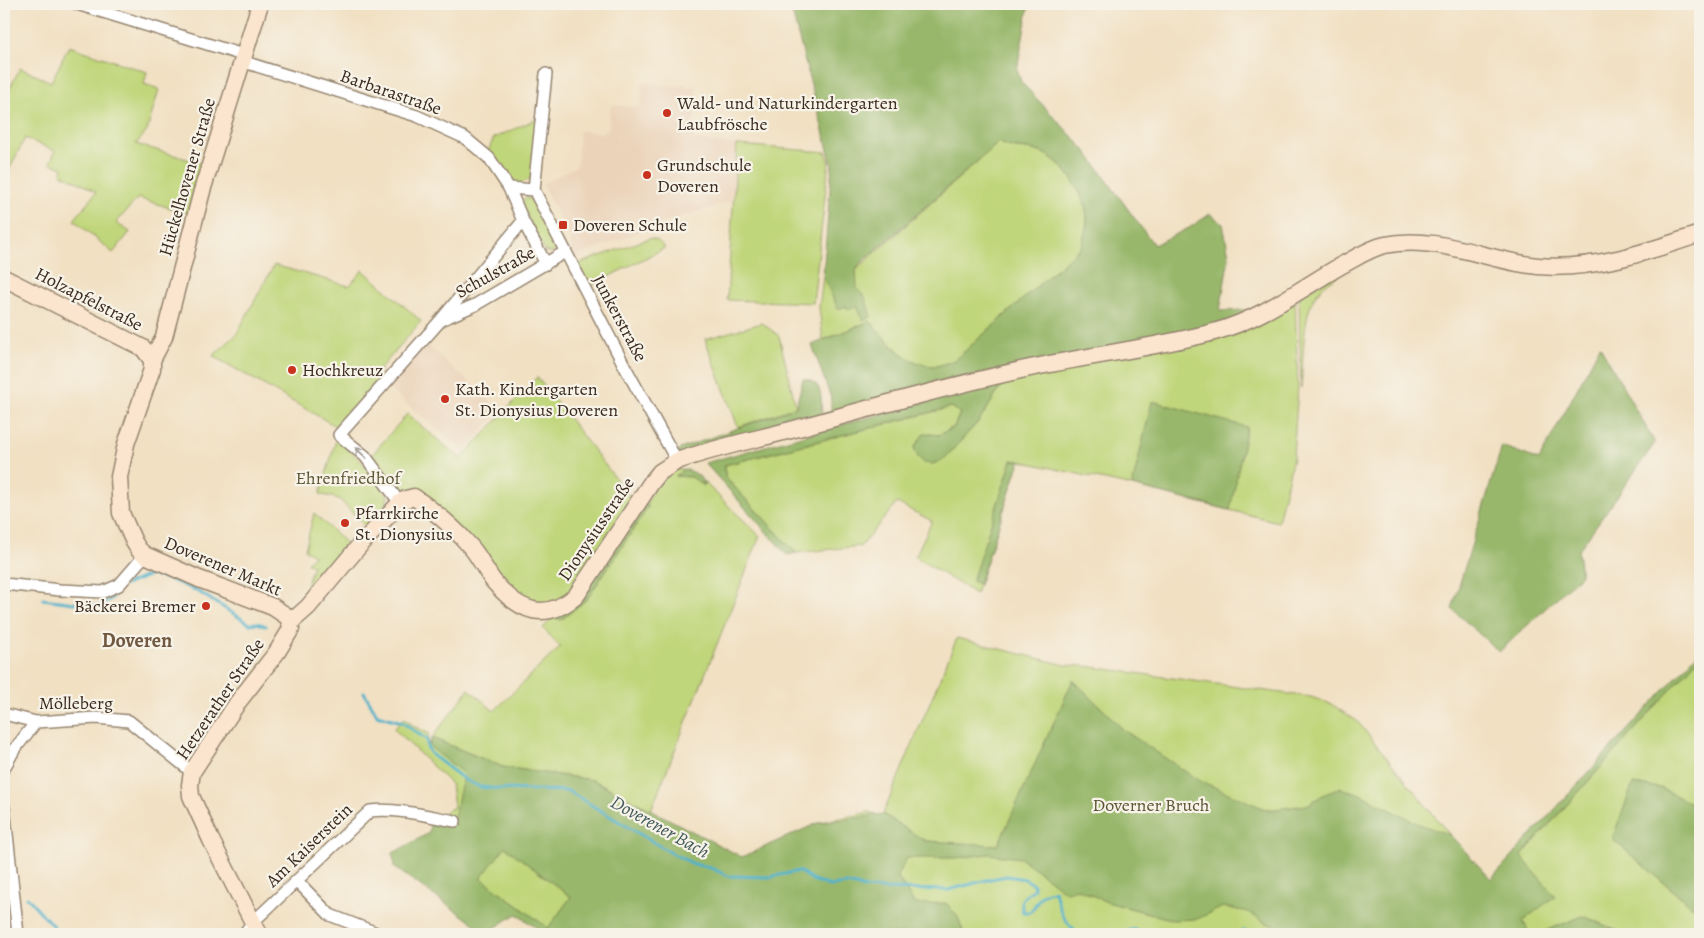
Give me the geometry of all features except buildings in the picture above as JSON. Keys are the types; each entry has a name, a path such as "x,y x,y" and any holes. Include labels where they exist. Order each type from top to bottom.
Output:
{"street":[{"name":"Barbarastraße","path":"77,4 417,116 465,138 489,158 509,188 523,221 546,264"},
{"name":"Hückelhovener Straße","path":"145,555 134,542 121,513 119,477 126,444 152,369 152,360 164,337 202,191 260,4"},
{"path":"509,188 534,190 546,74"},
{"name":"Junkerstraße","path":"534,190 625,367 677,461"},
{"name":"Schulstraße","path":"400,503 365,456 339,435 440,321 523,221"},
{"name":"Dionysiusstraße","path":"400,503 406,499 414,498 434,512 470,546 495,583 509,597 529,610 550,611 562,606 576,596 651,483 660,472 677,461 858,411 1002,375 1230,328 1264,313 1348,262 1370,250 1385,245 1426,242 1507,262 1558,267 1602,262 1700,234"},
{"name":"Schulstraße","path":"440,321 475,305 565,252"},
{"name":"Holzapfelstraße","path":"4,278 143,348 152,360"},
{"path":"290,623 308,606 363,542 400,503"},
{"name":"Doverener Markt","path":"4,584 103,592 118,585 145,555 199,579 274,607 288,617 290,623"},
{"name":"Hetzerather Straße","path":"252,931 191,796 190,785 192,772 238,702 277,652 291,629 290,623"},
{"name":"Mölleberg","path":"4,714 36,722 96,718 128,722 192,772"},
{"path":"4,768 14,750 36,722"},
{"path":"4,807 18,934"},
{"name":"Am Kaiserstein","path":"252,931 297,881 370,811 381,810 421,814 456,822"},
{"path":"297,881 330,915 379,934"}],"shaded area":[{"name":"Grundschule Doveren","path":"642,83 696,87 693,140 737,145 732,201 661,223 575,257 571,250 570,237 542,184 577,166 580,131 602,133 608,130 611,105 641,107"},
{"name":"Kath. Kindergarten St. Dionysius Doveren","path":"426,344 501,410 464,452 388,388"}],"green space":[{"path":"790,4 1029,4 1017,70 1021,82 1085,150 1154,245 1189,228 1210,214 1223,224 1229,256 1220,311 1245,310 1245,317 677,455 680,449 796,407 803,379 810,380 818,386 821,396 822,414 831,412 831,398 812,345 870,321 897,349 913,361 935,366 955,360 1081,247 1084,236 1087,217 1082,197 1063,168 1055,160 1037,151 1008,146 999,142 859,265 856,270 857,289 865,297 871,317 863,320 857,306 848,310 846,306 838,309 823,277 832,165"},
{"path":"69,46 147,72 144,84 159,89 147,131 136,144 204,164 190,214 138,198 116,223 130,232 113,253 74,220 96,192 61,174 63,168 50,163 55,151 25,138 4,180 4,100 20,68 51,82"},
{"path":"537,119 531,179 519,184 511,181 487,153 494,138"},
{"path":"999,142 1008,146 1037,151 1055,160 1063,168 1077,187 1085,207 1087,217 1086,229 1081,247 955,360 935,366 913,361 897,349 870,321 823,340 819,308 823,277 856,270"},
{"path":"737,145 826,152 829,161 813,303 727,300"},
{"path":"525,198 532,199 555,244 556,249 553,253 545,252 521,204"},
{"path":"650,238 657,240 665,248 590,286 578,264"},
{"path":"274,265 349,286 363,270 421,321 375,375 380,379 337,427 213,356 236,335"},
{"path":"1350,266 1320,290 1312,303 1308,314 1304,339 1301,388 1300,296"},
{"path":"1295,299 1298,387 1293,458 1278,522 1020,461 976,594 915,557 932,521 897,503 861,546 796,553 725,477 725,465 952,407 960,413 954,427 939,435 944,459 979,421 1006,379"},
{"path":"762,323 779,336 796,407 738,427 705,339"},
{"path":"1600,346 1655,443 1578,551 1581,575 1499,652 1452,609 1502,446 1539,460"},
{"path":"537,377 633,501 572,595 557,605 531,605 501,583 476,546 399,495 370,457 407,414 461,459"},
{"path":"1006,379 979,421 944,459 933,464 924,463 918,457 914,448 924,433 939,435 954,427 960,413 952,407 725,465 725,477 796,553 787,555 705,463"},
{"path":"1152,401 1247,427 1230,510 1132,486"},
{"name":"Ehrenfriedhof","path":"337,437 365,465 388,496 385,512 369,530 339,499 320,494"},
{"path":"1012,460 1020,461 979,584 972,581"},
{"path":"677,469 683,469 676,476 692,477 704,485 703,481 760,536 651,810 593,780 503,767 432,738 469,689 494,711 560,647 543,628 553,617 587,599 648,507 647,503 656,484"},
{"path":"683,469 696,474 704,486 692,477 676,476"},
{"path":"647,503 648,507 587,599 561,620 553,617"},
{"name":"Ehrenfriedhof","path":"314,513 350,547 306,599 308,591 305,590 313,565 307,563 314,555 305,550"},
{"name":"Doverner Bruch","path":"957,638 1065,665 1311,697 1331,704 1357,721 1450,835 1448,834 1518,934 647,934 642,931 639,934 623,934 506,847 571,897 548,928 481,878 458,821 443,813 454,807 451,784 394,729 404,718 415,727 428,733 429,746 725,871 820,822 870,812 919,843 941,842 925,841 883,814"},
{"name":"Doverner Bruch","path":"1700,651 1700,657 1521,856 1555,896 1523,921 1530,934 1300,934 1265,923 1248,912 1223,907 1197,919 1174,920 1107,902 1078,889 1066,892 1021,858 989,854 958,858 907,858 897,876 915,904 946,903 958,917 964,934 645,934 640,931 637,934 546,934 516,914 487,933 394,867 393,853 429,833 431,818 453,821 464,774 429,746 432,738 503,767 593,780 742,857 818,823 883,814 925,841 998,845 1073,680 1125,731 1198,780 1267,810 1307,805 1323,795 1340,788 1358,793 1419,824 1450,835 1491,879","holes":["505,847 571,897 548,928 481,878"]},
{"path":"1700,657 1700,808 1660,788 1613,839 1700,913 1700,930 1696,934 1624,934 1583,916 1538,934 1530,934 1523,921 1521,856"},
{"path":"1633,784 1660,788 1700,808 1700,913 1612,839"},
{"path":"1583,916 1624,934 1538,934"}],"waterway":[{"name":"Doverener Bach","path":"125,585 150,575 169,579 197,591 250,624 257,623 266,626"},
{"name":"Doverener Bach","path":"43,599 98,606 111,599 118,589"},
{"name":"Doverener Bach","path":"364,692 377,715 402,722 427,740 427,747 432,755 465,780 480,787 568,791 673,854 728,876 770,877 799,871 813,880 830,886 847,884 880,889 948,890 1007,876 1025,879 1033,884 1034,889 1022,901 1023,912 1030,912 1042,895 1055,891 1062,915 1079,934"},
{"path":"27,897 60,934"},
{"name":"Doverener Bach","path":"1123,934 1132,930 1148,934"},
{"name":"Doverener Bach","path":"1239,934 1244,931 1252,934"}],"place":[{"name":"Wald- und Naturkindergarten Laubfrösche","path":"667,113"},
{"name":"Grundschule Doveren","path":"647,175"},
{"name":"Doveren Schule","path":"563,225"},
{"name":"Hochkreuz","path":"292,370"},
{"name":"Kath. Kindergarten St. Dionysius Doveren","path":"445,399"},
{"name":"Pfarrkirche St. Dionysius","path":"345,523"},
{"name":"Bäckerei Bremer","path":"206,606"}],"district":[{"name":"Doveren","path":"137,640"}]}
